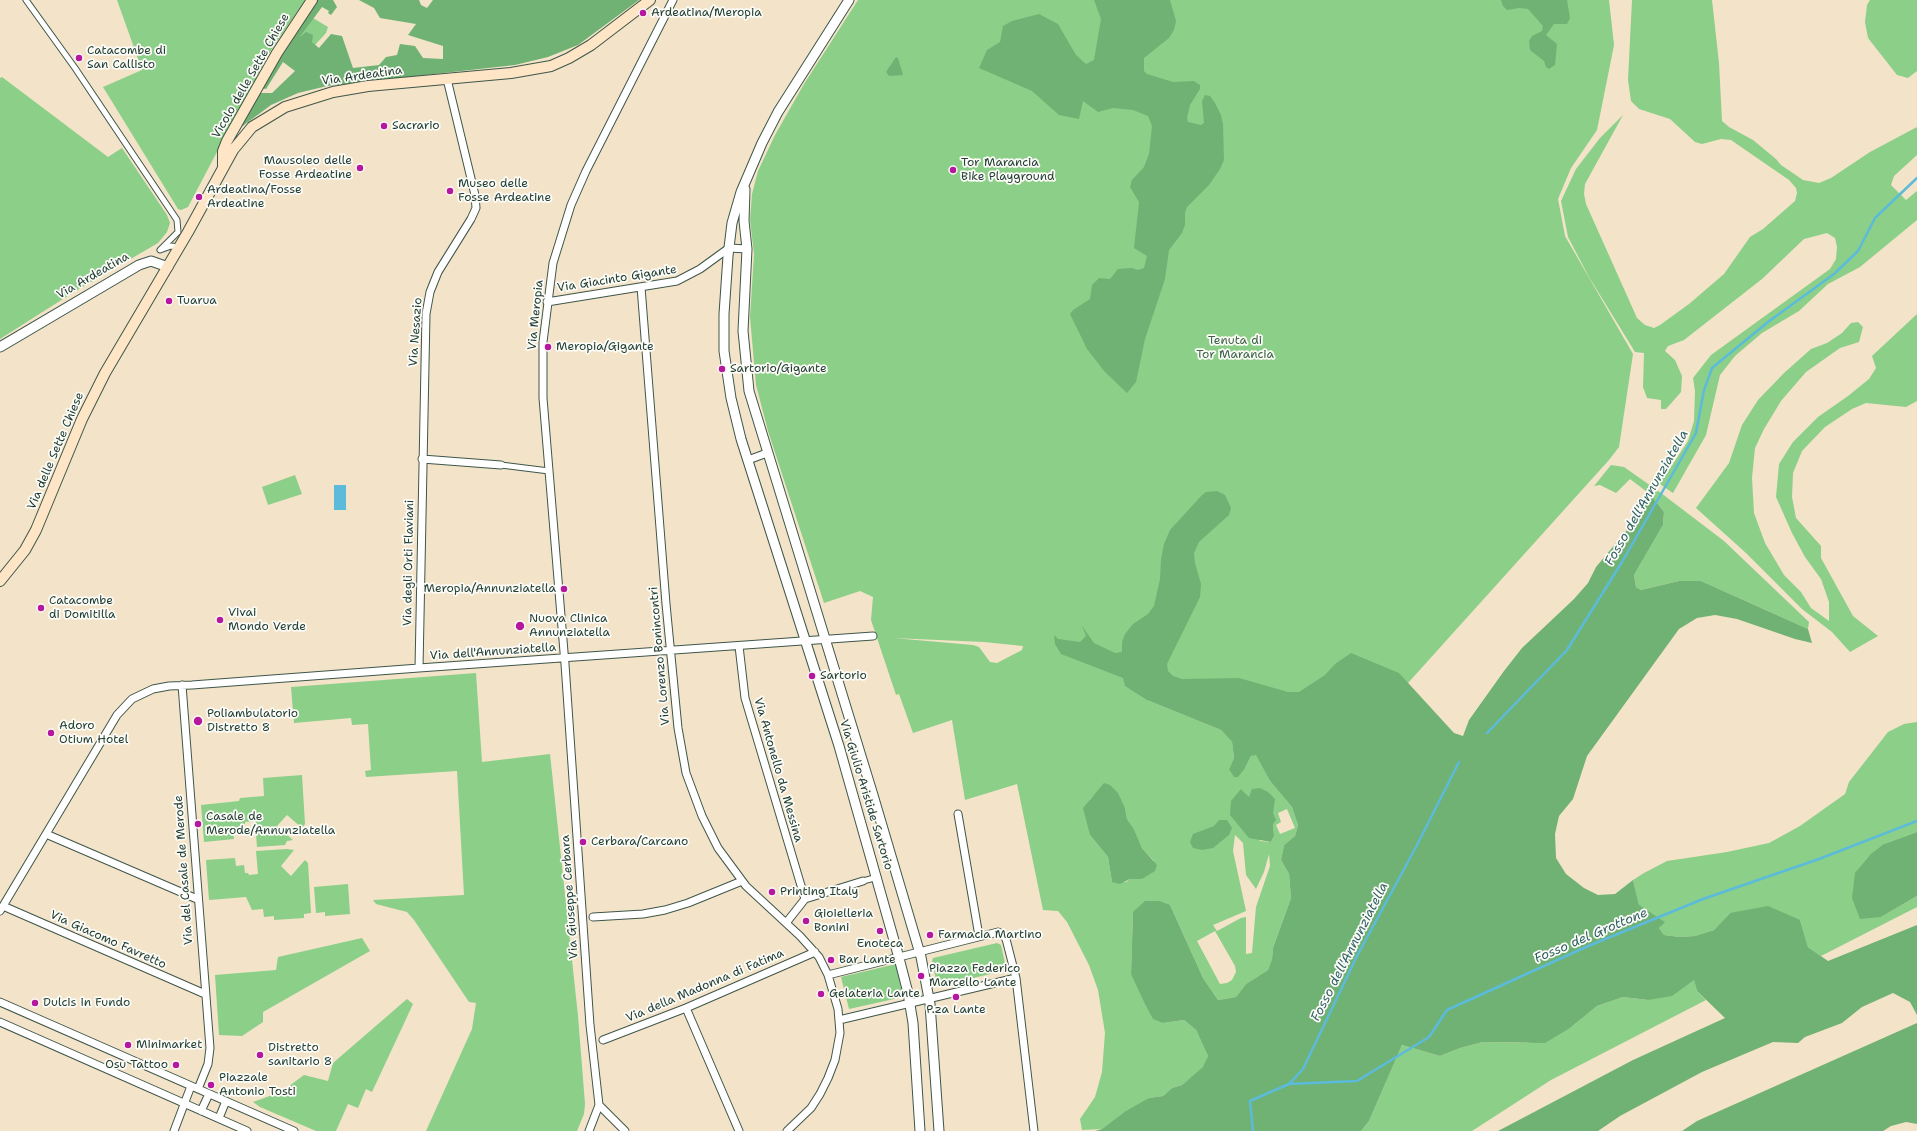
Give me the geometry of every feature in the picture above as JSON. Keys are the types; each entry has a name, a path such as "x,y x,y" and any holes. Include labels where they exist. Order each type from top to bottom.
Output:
{"main road":[{"name":"Vicolo delle Sette Chiese","path":"223,168 222,155 225,143 277,53 312,0"},
{"name":"Via Ardeatina","path":"168,267 236,145 247,131 262,120 291,104 347,89 520,72 560,63 591,45 650,0"},
{"name":"Via delle Sette Chiese","path":"0,581 30,543 47,507 85,412 108,368 168,267"}],"street":[{"path":"26,0 73,64 178,220 178,232 160,250 171,246 180,247"},
{"name":"Via Meropia","path":"564,659 542,365 547,302 556,252 578,187 673,0"},
{"name":"Via Giulio Aristide Sartorio","path":"849,0 778,112 762,143 734,214 729,248 724,314 725,358 734,414 805,641 840,746 878,876 899,958"},
{"name":"Via Nesazio","path":"422,459 426,307 438,272 472,219 476,208 475,195 447,80"},
{"name":"Via Giulio Aristide Sartorio","path":"745,183 744,221 747,250 743,311 745,359 752,406 826,641 920,952"},
{"path":"729,248 747,250"},
{"name":"Via Giacinto Gigante","path":"547,302 607,291 669,283 685,278 729,248"},
{"name":"Via Ardeatina","path":"0,347 139,265 149,261 155,261 168,267"},
{"name":"Via Lorenzo Bonincontri","path":"641,287 678,728 686,773 709,832 722,854 742,881 815,952 821,960 828,975"},
{"path":"748,460 767,453"},
{"path":"422,459 501,465 549,471"},
{"name":"Via degli Orti Flaviani","path":"419,668 422,459"},
{"path":"805,641 826,641 873,636"},
{"name":"Via dell'Annunziatella","path":"2,909 123,707 132,699 145,692 164,686 805,641"},
{"name":"Via Antonello da Messina","path":"739,646 744,693 805,899"},
{"name":"Via Giuseppe Cerbara","path":"564,659 590,1025 600,1105"},
{"name":"Via del Casale de Merode","path":"182,685 197,899 210,1052 207,1067 194,1087"},
{"path":"958,814 979,936"},
{"path":"46,834 197,899"},
{"path":"786,923 805,899 878,876"},
{"path":"593,918 644,914 664,910 688,903 742,881"},
{"name":"Via Giacomo Favretto","path":"2,909 205,994"},
{"path":"787,1131 811,1108 826,1084 836,1054 840,1033 839,1020 828,975 998,932 1006,939 1016,978 1034,1131"},
{"name":"Via della Madonna di Fatima","path":"603,1040 686,1008 815,952"},
{"path":"920,952 930,999 939,1131"},
{"path":"899,958 910,1003 914,1036 920,1131"},
{"path":"839,1020 1016,978"},
{"path":"0,1002 294,1131"},
{"path":"686,1008 739,1131"},
{"path":"0,1022 244,1130"},
{"path":"174,1131 186,1104 186,1099 194,1087"},
{"path":"201,1111 209,1094"},
{"path":"219,1118 226,1101"},
{"path":"589,1131 600,1105 625,1131"}],"green space":[{"path":"117,0 305,0 268,55 188,207 181,210 178,209 103,87 142,70"},
{"path":"316,0 333,0 337,7 331,15 328,13 329,11 322,7 299,38 306,32 313,35 312,42 319,48 331,34 342,36 353,68 379,65 386,57 397,55 400,44 415,46 423,58 443,59 443,46 408,35 416,24 380,18 374,8 359,0 419,0 421,5 427,8 433,0 639,0 578,45 548,57 515,65 327,86 298,93 271,105 240,128 258,93 272,93 295,71 283,62 266,89 260,88"},
{"name":"Tenuta di Tor Marancia","path":"858,0 1609,0 1614,45 1597,130 1571,168 1558,199 1565,236 1633,354 1619,447 1609,460 1408,683 1345,732 1147,700 1221,730 1232,742 1234,758 1229,769 1245,768 1251,756 1256,754 1270,781 1292,807 1298,825 1295,836 1284,845 1281,860 1289,874 1291,898 1273,948 1272,959 1268,970 1246,984 1236,997 1218,1000 1203,978 1170,905 1133,912 1131,974 1163,1023 1184,1020 1196,1030 1208,1056 1204,1067 1182,1085 1172,1088 1163,1096 1149,1098 1102,1129 1082,1130 1080,1119 1095,1097 1102,1072 1105,1033 1098,990 1089,965 1067,922 1058,911 1043,910 1017,784 965,800 952,720 913,733 899,694 896,695 871,620 873,597 860,591 824,603 768,431 756,385 750,317 754,254 750,220 752,194 758,171 775,135 804,84","holes":["893,638 984,642 1023,646 1022,650 997,663 990,662 979,647 973,645","1241,789 1273,824 1274,836 1271,842 1260,841","1098,792 1125,808 1127,819 1134,829 1142,848 1154,861 1142,879 1130,879 1126,882 1112,882 1108,857 1090,835 1090,799","1287,809 1295,828 1280,834 1276,825 1281,822 1278,813","1235,835 1243,843 1246,875 1256,889 1264,872 1269,854 1270,866 1256,907 1252,953 1246,954 1246,917 1241,918 1217,931 1213,925 1246,911 1233,851","1215,931 1235,966 1236,972 1232,980 1227,983 1220,984 1197,941"]},
{"path":"1094,0 1170,0 1176,21 1174,30 1169,38 1144,58 1144,71 1147,74 1173,82 1194,81 1200,85 1200,89 1190,105 1187,118 1188,122 1201,125 1204,123 1202,101 1205,95 1210,96 1215,103 1221,115 1223,124 1224,160 1220,169 1209,185 1187,207 1185,213 1185,225 1182,233 1169,250 1165,279 1145,339 1136,382 1127,393 1105,372 1087,349 1070,314 1073,310 1090,299 1092,285 1099,278 1110,279 1118,269 1132,268 1138,270 1144,268 1147,256 1134,248 1139,202 1130,187 1132,180 1144,167 1149,154 1152,126 1148,116 1133,110 1113,108 1098,112 1083,101 1079,119 1059,115 1032,91 979,68 987,50 1000,42 1003,26 1012,21 1039,14 1058,24 1076,55 1086,64 1094,60 1101,19"},
{"path":"1501,0 1567,0 1570,18 1567,24 1554,24 1546,35 1557,44 1555,65 1549,69 1546,67 1544,61 1530,50 1529,41 1532,36 1542,31 1543,26 1528,9 1519,8 1507,10 1503,6"},
{"path":"1632,0 1712,0 1719,63 1722,121 1729,127 1753,140 1781,165 1803,180 1819,183 1831,178 1870,152 1917,127 1917,155 1894,176 1891,185 1906,200 1917,191 1917,220 1860,267 1828,284 1799,311 1762,333 1735,356 1720,375 1706,435 1673,493 1651,478 1658,479 1665,476 1688,441 1694,421 1695,391 1693,378 1711,355 1830,269 1836,259 1837,247 1835,238 1827,233 1804,239 1762,279 1684,340 1668,346 1665,351 1675,360 1682,376 1681,392 1666,409 1661,409 1661,400 1647,398 1643,387 1644,353 1635,352 1589,277 1568,237 1561,201 1576,169 1600,138 1623,115 1585,184 1584,194 1586,204 1637,318 1645,325 1654,328 1689,304 1724,274 1750,237 1763,229 1795,201 1797,193 1796,188 1789,180 1731,140 1721,139 1702,144 1695,142 1670,119 1639,109 1631,101 1628,80"},
{"path":"1870,0 1917,0 1917,71 1908,78 1897,75 1868,38 1865,22 1867,5"},
{"path":"313,18 328,27 326,33 315,45 312,42 298,39"},
{"path":"896,57 898,58 903,75 889,76 886,72"},
{"path":"2,77 108,157 122,148 167,215 170,223 167,232 158,243 74,292 0,339 0,78"},
{"path":"1917,314 1917,401 1906,407 1866,403 1852,409 1825,427 1802,451 1793,473 1792,497 1796,518 1821,546 1821,558 1853,616 1878,636 1850,652 1832,632 1802,609 1746,553 1696,508 1729,463 1742,425 1758,400 1784,373 1811,349 1827,343 1842,333 1851,323 1858,322 1863,327 1859,342 1840,348 1806,372 1781,401 1764,429 1755,448 1752,478 1754,513 1765,543 1784,575 1801,592 1811,608 1829,621 1829,602 1821,579 1805,557 1792,533 1776,497 1779,464 1793,442 1818,417 1869,379 1876,368 1872,356"},
{"path":"1611,465 1624,467 1724,541 1809,622 1808,629 1701,581 1679,581 1641,590 1636,587 1634,575 1663,525 1664,512 1651,495 1630,479 1616,493 1600,485 1594,486"},
{"path":"295,475 302,494 268,505 262,487"},
{"path":"1217,491 1225,495 1231,508 1229,515 1199,542 1194,553 1195,563 1201,584 1200,597 1167,664 1168,671 1173,676 1182,679 1239,678 1288,692 1299,692 1325,675 1335,664 1351,653 1399,673 1454,733 1463,736 1469,720 1504,671 1522,648 1574,599 1588,583 1596,567 1632,524 1651,495 1664,512 1663,525 1634,575 1636,587 1641,590 1679,581 1701,581 1808,629 1812,643 1795,639 1737,619 1715,615 1697,618 1679,629 1587,756 1573,799 1559,816 1555,834 1556,858 1566,874 1584,888 1598,895 1615,894 1633,880 1639,905 1665,922 1659,928 1664,935 1680,937 1695,936 1714,930 1730,913 1768,906 1800,920 1808,947 1828,961 1917,925 1917,1015 1910,1002 1893,993 1862,1007 1842,1023 1805,1037 1798,1043 1773,1042 1702,1072 1620,1116 1598,1131 1498,1131 1633,1060 1725,1018 1697,991 1694,980 1672,996 1648,1000 1623,997 1597,1006 1570,1028 1545,1043 1483,1042 1460,1048 1440,1056 1402,1045 1369,1121 1361,1131 1095,1131 1102,1129 1126,1111 1149,1098 1163,1096 1172,1088 1182,1085 1203,1067 1208,1056 1196,1030 1184,1020 1163,1023 1153,1019 1145,1004 1131,974 1133,912 1145,901 1159,901 1170,905 1203,978 1218,1000 1236,997 1246,984 1268,970 1272,959 1273,948 1291,898 1289,874 1281,860 1284,845 1295,836 1298,825 1292,807 1270,781 1256,755 1251,756 1245,768 1238,777 1234,777 1229,769 1234,758 1232,742 1221,730 1147,700 1125,686 1123,678 1061,654 1055,644 1054,635 1058,639 1080,642 1086,636 1082,626 1094,643 1115,653 1122,652 1122,642 1125,634 1133,624 1148,614 1154,606 1160,579 1161,559 1164,544 1170,530 1202,495 1206,492"},
{"path":"476,673 482,762 550,754 578,1016 585,1104 584,1114 577,1131 426,1131 472,1029 476,1003 469,1002 414,920 407,912 376,904 373,900 464,895 457,771 366,777 365,771 371,770 368,724 352,725 351,718 294,723 291,687"},
{"path":"1917,722 1917,832 1884,844 1881,917 1917,896 1917,907 1821,956 1808,947 1800,920 1730,913 1714,930 1695,936 1680,937 1664,935 1659,928 1664,922 1639,906 1633,880 1667,861 1727,852 1769,843 1800,826 1845,794 1849,782 1888,732 1904,724"},
{"path":"302,775 305,824 302,828 287,815 277,826 293,840 287,841 285,845 257,847 255,821 245,822 245,824 241,825 241,832 233,832 234,839 204,842 201,805 239,801 240,798 264,796 263,778"},
{"path":"1104,783 1110,785 1118,793 1125,808 1127,819 1134,829 1142,848 1157,865 1155,871 1142,879 1130,879 1120,884 1112,882 1108,857 1090,835 1083,808"},
{"path":"1260,788 1268,792 1275,799 1273,813 1276,820 1273,824 1274,836 1271,842 1249,838 1230,815 1231,801 1241,789 1249,797 1252,789"},
{"path":"1219,820 1227,820 1232,828 1229,835 1213,848 1202,850 1193,848 1190,842 1193,834 1214,826"},
{"path":"1917,832 1917,896 1881,917 1860,919 1852,898 1855,873 1871,854 1884,844"},
{"path":"294,850 281,866 291,876 305,860 308,863 311,913 304,914 304,918 274,920 274,916 264,917 263,909 252,910 246,897 209,900 206,860 235,858 236,866 244,865 245,873 248,873 249,875 258,874 256,851"},
{"path":"348,884 350,914 325,916 325,912 316,913 314,887"},
{"path":"362,938 370,951 263,1012 263,1022 242,1036 219,1035 215,975 276,970 278,957"},
{"path":"997,943 1001,945 1006,968 1003,971 939,986 937,984 932,961 933,958"},
{"path":"896,964 903,997 849,1009 841,977"},
{"path":"1694,979 1697,991 1706,1000 1551,1080 1472,1131 1361,1131 1369,1121 1402,1045 1440,1056 1460,1048 1483,1042 1528,1043 1570,1028 1597,1006 1623,997 1648,1000"},
{"path":"407,999 413,1004 372,1092 366,1089 358,1108 348,1104 336,1131 316,1131 260,1107 253,1102 281,1092 304,1075 328,1081 333,1063"},
{"path":"1917,1023 1917,1124 1906,1122 1891,1126 1883,1131 1682,1131 1697,1121"}],"water":[{"path":"334,485 346,485 346,510 334,510"}],"waterway":[{"name":"Fosso dell'Annunziatella","path":"1487,733 1567,650 1622,562 1696,433 1704,390 1712,368 1768,322 1834,274 1858,251 1875,218 1917,178"},
{"name":"Fosso dell'Annunziatella","path":"1253,1131 1250,1101 1289,1084 1303,1069 1357,956 1416,847 1459,762"},
{"name":"Fosso del Grottone","path":"1289,1084 1357,1081 1429,1037 1447,1010 1586,947 1703,899 1819,859 1917,821"}],"place":[{"name":"Ardeatina/Meropia","path":"643,13"},
{"name":"Catacombe di San Callisto","path":"79,58"},
{"name":"Sacrario","path":"384,126"},
{"name":"Mausoleo delle Fosse Ardeatine","path":"360,168"},
{"name":"Tor Marancia Bike Playground","path":"953,170"},
{"name":"Museo delle Fosse Ardeatine","path":"450,191"},
{"name":"Ardeatina/Fosse Ardeatine","path":"199,197"},
{"name":"Tuarua","path":"169,301"},
{"name":"Meropia/Gigante","path":"548,347"},
{"name":"Sartorio/Gigante","path":"722,369"},
{"name":"Meropia/Annunziatella","path":"564,589"},
{"name":"Catacombe di Domitilla","path":"41,608"},
{"name":"Vivai Mondo Verde","path":"220,620"},
{"name":"Nuova Clinica Annunziatella","path":"520,626"},
{"name":"Sartorio","path":"812,676"},
{"name":"Poliambulatorio Distretto 8","path":"198,721"},
{"name":"Adoro Otium Hotel","path":"51,733"},
{"name":"Casale de Merode/Annunziatella","path":"198,824"},
{"name":"Cerbara/Carcano","path":"583,842"},
{"name":"Printing Italy","path":"772,892"},
{"name":"Gioielleria Bonini","path":"806,921"},
{"name":"Enoteca","path":"880,931"},
{"name":"Farmacia Martino","path":"930,935"},
{"name":"Bar Lante","path":"831,960"},
{"name":"Piazza Federico Marcello Lante","path":"921,976"},
{"name":"Gelateria Lante","path":"821,994"},
{"name":"P.za Lante","path":"956,997"},
{"name":"Dulcis in Fundo","path":"35,1003"},
{"name":"Minimarket","path":"128,1045"},
{"name":"Distretto sanitario 8","path":"260,1055"},
{"name":"Osu Tattoo","path":"176,1065"},
{"name":"Piazzale Antonio Tosti","path":"211,1085"}]}
